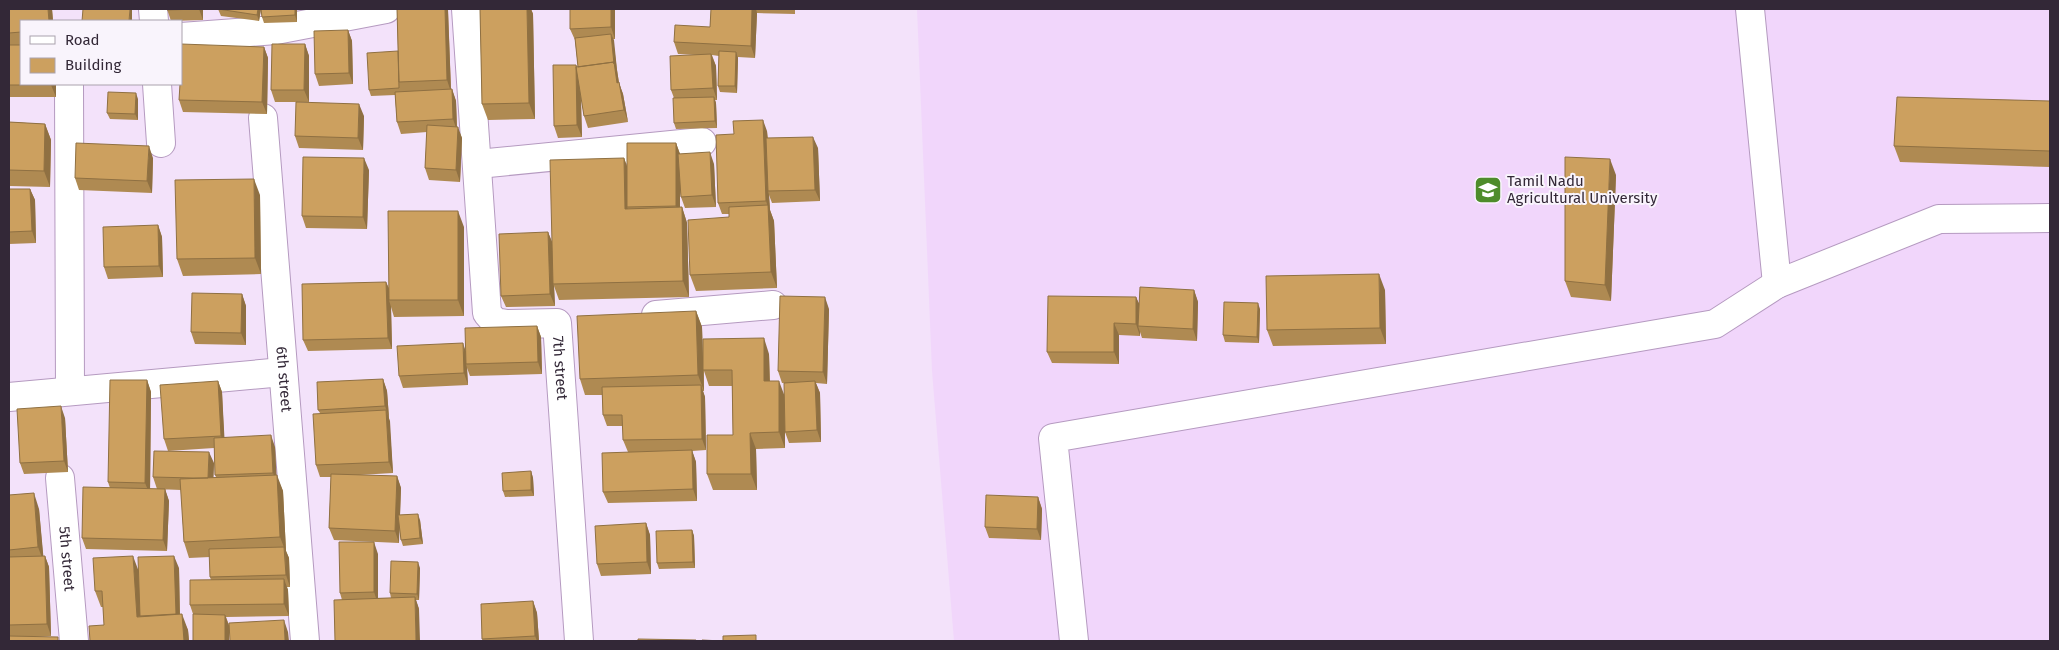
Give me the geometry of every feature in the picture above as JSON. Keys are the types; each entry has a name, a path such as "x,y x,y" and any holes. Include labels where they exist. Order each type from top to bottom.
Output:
{"street":[{"path":"182,37 276,30 386,9"},
{"name":"7th street","path":"466,9 487,313 495,322 507,324 567,322 579,641"},
{"path":"1750,9 1777,284"},
{"path":"69,85 70,391"},
{"path":"157,85 161,143"},
{"name":"6th street","path":"263,118 305,641"},
{"path":"478,164 702,142"},
{"path":"1074,641 1053,438 1715,324 1777,284 1939,219 2050,218"},
{"path":"636,316 773,305"},
{"path":"9,397 283,372"},
{"name":"5th street","path":"60,478 74,641"}],"shaded area":[{"name":"Tamil Nadu Agricultural University","path":"917,9 2050,9 2050,641 954,641 932,371"}],"building":[{"path":"9,9 48,9 49,20 20,20 20,32 9,33"},
{"path":"83,9 130,9 129,20 82,20"},
{"path":"167,9 199,9 167,10"},
{"path":"218,9 258,9 257,15"},
{"path":"261,9 295,9 295,15 262,17"},
{"path":"397,9 445,9 447,80 399,82"},
{"path":"480,9 527,9 529,103 482,104"},
{"path":"570,9 611,9 611,27 570,29"},
{"path":"711,9 752,9 751,46 674,42 675,25 710,27"},
{"path":"348,30 349,73 315,74 314,31"},
{"path":"611,34 614,62 578,67 575,38"},
{"path":"182,44 264,47 262,102 179,100 180,85 182,85"},
{"path":"272,44 305,44 304,90 271,90"},
{"path":"9,45 20,45 20,85 9,85"},
{"path":"398,51 399,88 369,90 367,53"},
{"path":"719,51 736,52 735,86 718,86"},
{"path":"711,54 713,88 671,90 670,56"},
{"path":"614,62 624,110 584,116 576,67"},
{"path":"553,65 576,65 577,125 554,126"},
{"path":"452,89 453,119 397,122 395,92"},
{"path":"108,92 136,93 135,114 107,113"},
{"path":"714,97 715,121 674,123 673,98"},
{"path":"1897,97 2050,101 2050,151 1894,146"},
{"path":"296,102 359,104 358,138 295,136"},
{"path":"763,120 766,201 718,203 716,135 734,134 733,121"},
{"path":"9,122 45,124 44,171 9,170"},
{"path":"427,125 458,127 456,170 425,168"},
{"path":"813,137 815,190 768,191 766,138"},
{"path":"76,143 149,146 147,181 75,178"},
{"path":"627,143 676,143 676,206 627,207"},
{"path":"710,152 712,195 681,197 678,154"},
{"path":"303,157 364,158 363,217 302,216"},
{"path":"1565,157 1610,159 1605,285 1565,281"},
{"path":"624,158 625,209 682,207 683,281 553,284 550,160"},
{"path":"254,179 255,258 177,259 175,180"},
{"path":"9,189 30,189 32,231 9,232"},
{"path":"768,205 771,272 690,275 688,220 729,217 729,207"},
{"path":"388,211 458,211 458,300 389,300"},
{"path":"158,225 159,266 104,267 103,227"},
{"path":"548,232 550,294 501,296 499,234"},
{"path":"1379,274 1380,328 1267,330 1266,276"},
{"path":"386,282 388,338 303,340 302,284"},
{"path":"1140,287 1194,290 1193,329 1138,326"},
{"path":"192,293 242,294 241,333 191,332"},
{"path":"780,296 825,297 823,372 778,371"},
{"path":"1048,296 1136,297 1136,324 1114,323 1114,352 1047,352"},
{"path":"1224,302 1258,303 1257,337 1223,335"},
{"path":"696,311 698,375 580,379 577,316"},
{"path":"537,326 538,362 466,364 465,328"},
{"path":"764,338 764,381 779,381 779,432 750,433 751,474 707,474 707,435 733,435 732,370 703,370 703,339"},
{"path":"463,343 464,373 399,376 397,346"},
{"path":"383,379 385,406 318,410 317,382"},
{"path":"110,380 147,380 145,483 108,482"},
{"path":"218,381 221,436 164,439 160,385"},
{"path":"815,381 817,430 785,432 784,383"},
{"path":"701,385 702,439 623,440 622,415 603,415 602,387"},
{"path":"61,406 64,461 20,463 17,409"},
{"path":"386,410 389,462 316,465 313,414"},
{"path":"271,435 273,473 215,475 214,438"},
{"path":"692,450 693,489 603,492 602,453"},
{"path":"154,451 209,452 208,478 153,477"},
{"path":"531,471 531,490 503,491 502,473"},
{"path":"331,474 397,476 395,531 329,528"},
{"path":"277,475 280,537 184,542 180,479"},
{"path":"83,487 165,489 163,540 82,538"},
{"path":"34,493 38,547 9,550 9,495"},
{"path":"986,495 1038,497 1037,529 985,527"},
{"path":"418,514 420,538 401,540 398,515"},
{"path":"646,523 647,562 597,564 595,526"},
{"path":"692,530 693,562 657,563 656,531"},
{"path":"339,542 374,542 374,592 340,593"},
{"path":"284,547 286,575 210,577 209,549"},
{"path":"45,556 47,624 9,625 9,557"},
{"path":"133,556 137,617 182,614 184,641 90,641 89,626 104,625 102,591 95,591 93,558"},
{"path":"174,556 176,614 140,616 138,557"},
{"path":"391,561 418,562 417,594 390,593"},
{"path":"284,579 284,604 190,605 190,580"},
{"path":"415,597 416,641 335,641 334,600"},
{"path":"533,601 535,636 482,639 481,604"},
{"path":"193,614 225,615 225,641 193,641"},
{"path":"284,620 285,641 230,641 229,623"},
{"path":"756,635 756,641 723,641 723,636"},
{"path":"9,636 58,637 58,641 9,641"},
{"path":"638,639 696,640 696,641 638,641"}],"place":[{"name":"Tamil Nadu Agricultural University","path":"1488,190"}]}
